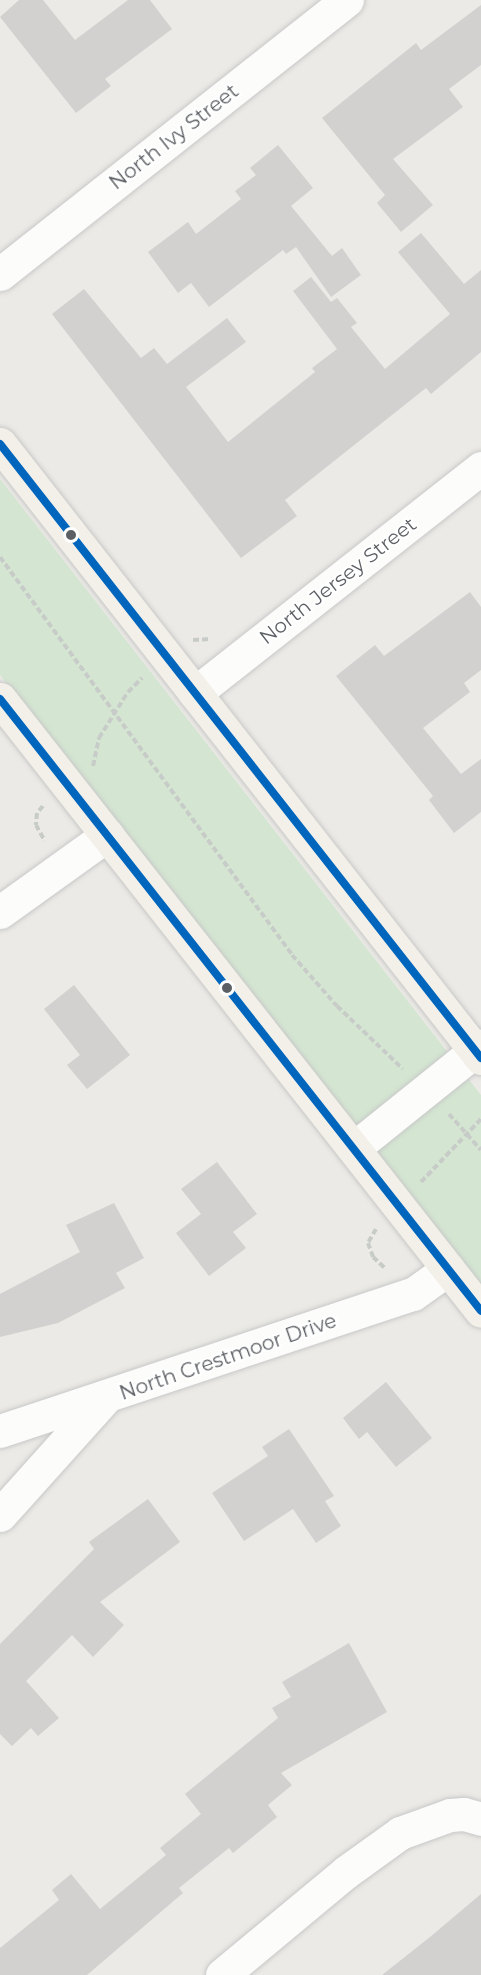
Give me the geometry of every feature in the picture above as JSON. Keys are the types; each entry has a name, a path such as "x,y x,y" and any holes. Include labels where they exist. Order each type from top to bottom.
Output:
{"main road":[{"path":"0,444 479,1052"},
{"path":"0,699 481,1311"}],"street":[{"name":"North Ivy Street","path":"0,274 347,0"},
{"name":"North Jersey Street","path":"195,693 481,468"},
{"path":"0,912 106,835"},
{"path":"354,1148 479,1052"},
{"name":"North Crestmoor Drive","path":"0,1431 104,1399 413,1294 448,1269"},
{"path":"0,1515 104,1399"},
{"path":"222,1975 346,1872 400,1833 428,1820 472,1816"}],"path":[{"path":"0,557 113,716 145,751 212,849 292,955 337,1006 426,1091 481,1150"},
{"path":"63,868 36,825 37,813 95,764 99,738 128,692 188,641 207,638 220,641 240,658"}],"green space":[{"path":"0,479 481,1095 481,1291 0,675"}],"building":[{"path":"19,0 43,0 75,40 128,0 150,0 172,29 105,79 111,86 76,113 0,17"},
{"path":"481,5 481,65 449,89 463,107 393,159 433,205 401,232 377,203 385,195 322,118 416,43 421,50"},
{"path":"278,145 313,188 291,206 332,256 342,248 361,275 331,297 296,247 286,254 283,250 209,307 191,283 178,293 148,252 188,222 196,234 241,199 235,191 256,175 250,168"},
{"path":"421,233 464,284 481,270 481,352 431,394 426,388 285,500 297,516 241,558 52,314 84,289 141,358 154,348 167,364 227,318 246,342 186,387 228,442 315,372 312,368 337,349 293,291 311,277 331,302 337,298 357,323 351,327 385,369 450,314 398,252"},
{"path":"470,592 481,607 481,670 464,683 470,692 423,728 461,774 481,759 481,812 454,833 429,800 433,796 336,676 375,645 384,656"},
{"path":"74,985 130,1055 87,1089 67,1065 80,1055 44,1009"},
{"path":"217,1162 257,1214 233,1232 246,1248 209,1276 176,1233 201,1214 181,1189"},
{"path":"114,1203 144,1258 116,1273 125,1288 58,1323 0,1337 0,1294 80,1252 66,1225"},
{"path":"386,1382 432,1438 396,1467 367,1432 359,1439 343,1418"},
{"path":"289,1429 334,1496 325,1501 341,1526 316,1543 293,1509 244,1541 212,1493 268,1456 262,1447"},
{"path":"148,1499 180,1542 100,1602 124,1625 93,1657 72,1635 26,1681 59,1718 38,1736 31,1728 12,1746 0,1734 0,1644 94,1549 89,1542"},
{"path":"349,1643 387,1712 281,1773 292,1785 268,1805 277,1817 233,1853 229,1848 179,1888 183,1893 87,1975 0,1975 0,1948 59,1900 52,1890 71,1874 100,1909 166,1855 160,1848 201,1814 185,1794 278,1718 272,1708 291,1697 282,1682"},
{"path":"481,1894 481,1975 382,1975 430,1937"}],"transit line":[{"path":"0,444 481,1058"},
{"path":"0,699 481,1311"}]}
